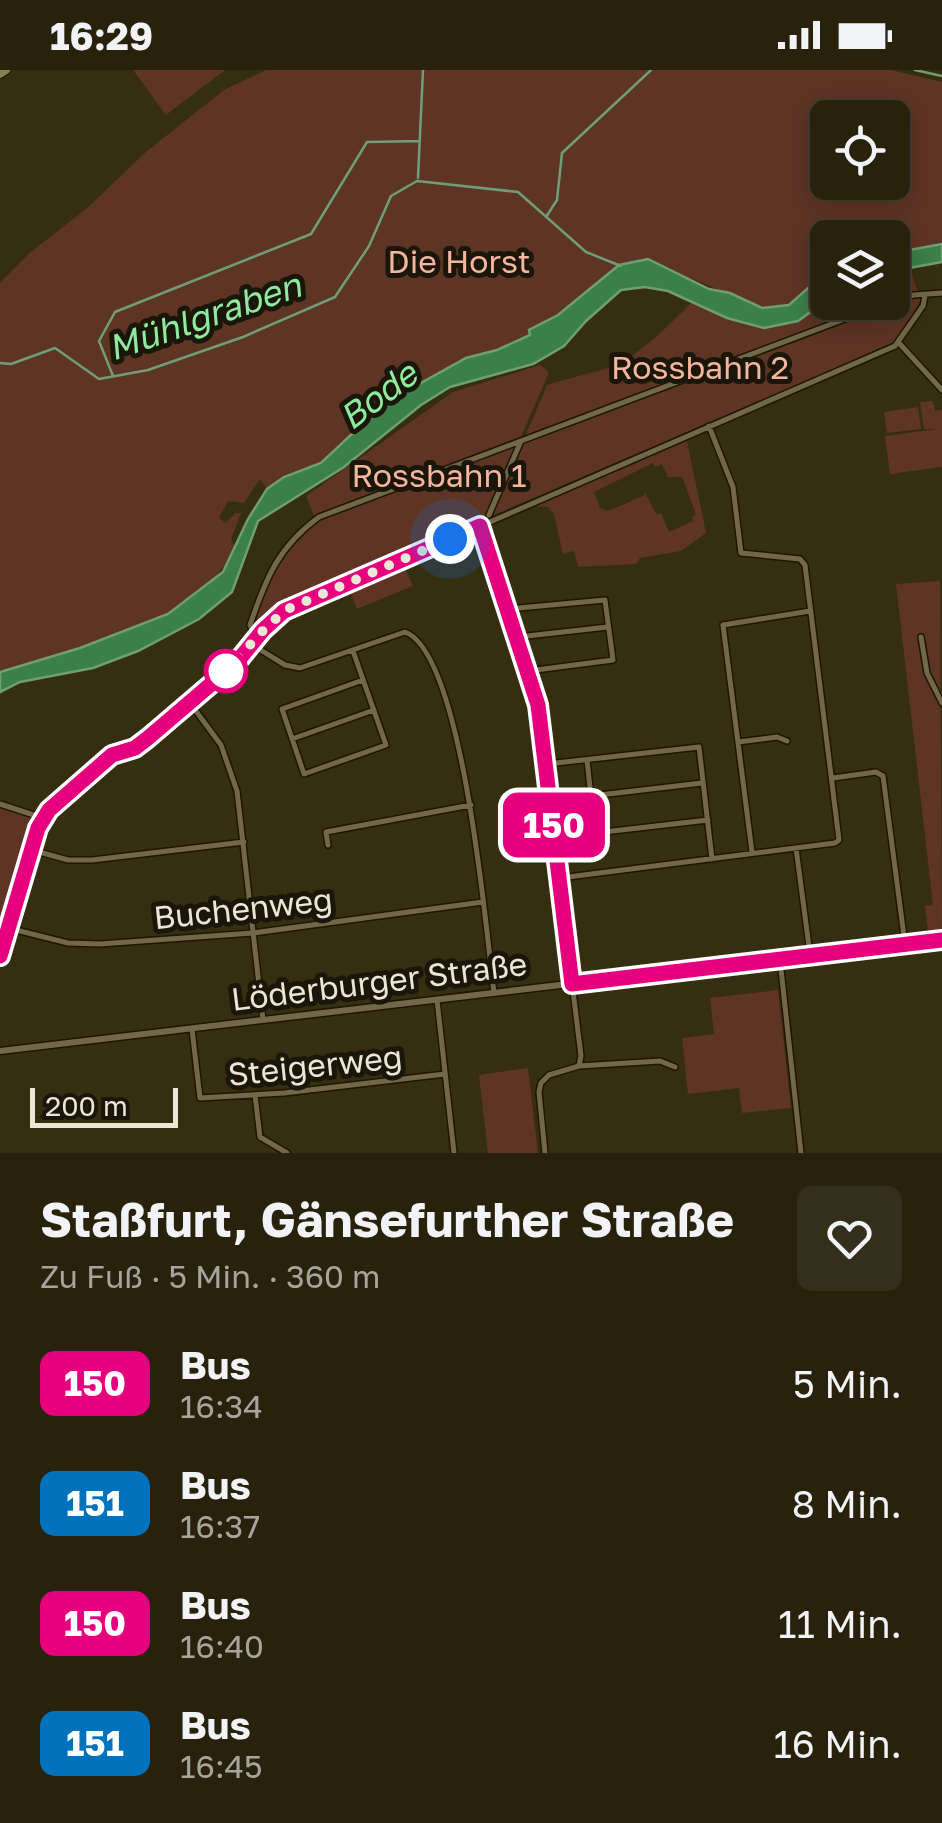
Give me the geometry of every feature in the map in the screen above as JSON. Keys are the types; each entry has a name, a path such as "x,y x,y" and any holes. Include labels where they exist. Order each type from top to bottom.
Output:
{"street":[{"path":"910,296 942,293"},
{"path":"0,957 43,818 104,762 139,745 190,703 290,608 899,343 923,306 925,296"},
{"path":"494,993 457,732 421,642 405,632 305,668 294,668 254,641 250,624 264,584 283,549 320,517 842,320"},
{"path":"899,343 942,390"},
{"path":"560,878 835,844 839,840 803,561 742,553 733,487 709,426"},
{"path":"489,514 522,438"},
{"path":"480,526 538,705 548,764 581,1056 579,1066"},
{"path":"508,609 605,600 613,660 528,670"},
{"path":"752,853 723,625 810,612"},
{"path":"518,637 608,627"},
{"path":"921,637 927,672 942,704"},
{"path":"353,652 374,710 386,745 304,774 282,709 363,680"},
{"path":"190,703 221,744 232,769 263,1020"},
{"path":"292,739 374,710"},
{"path":"738,742 777,737 787,741"},
{"path":"548,764 699,747 712,859"},
{"path":"587,760 595,833 708,820"},
{"path":"833,778 876,772 884,776 905,945"},
{"path":"591,796 703,783"},
{"path":"0,804 43,818"},
{"path":"328,845 326,832 470,805"},
{"path":"32,850 68,860 92,860 244,842"},
{"path":"796,848 810,956"},
{"name":"Buchenweg","path":"8,928 68,943 253,932 483,902"},
{"name":"Löderburger Straße","path":"0,1051 942,940"},
{"path":"780,960 801,1153"},
{"path":"437,1000 454,1153"},
{"name":"Steigerweg","path":"192,1028 200,1098 445,1074"},
{"path":"545,1153 538,1099 541,1083 554,1073 579,1066 660,1061 675,1067"},
{"path":"255,1095 260,1137 287,1153"}],"green space":[{"path":"133,70 225,70 166,115"},
{"name":"Die Horst","path":"266,70 891,70 942,82 942,244 910,250 910,220 810,220 810,286 789,305 762,308 693,279 619,265 558,315 529,330 530,335 466,358 385,403 321,463 284,477 267,489 260,479 244,503 228,501 219,518 226,523 235,513 241,513 231,539 235,548 216,576 192,598 132,631 0,672 0,283 147,151 224,90"},
{"name":"Rossbahn 2","path":"910,269 921,300 910,318"},
{"name":"Rossbahn 2","path":"691,303 727,318 798,321 810,312 810,320 909,320 895,343 491,516 547,385 614,366 650,342"},
{"name":"Rossbahn 1","path":"540,365 548,375 485,520 293,602 257,630 254,628 276,569 316,521 306,496 453,392"},
{"path":"933,401 935,411 942,410 942,467 890,474 885,436 938,429 924,429 920,402"},
{"path":"918,407 921,429 887,433 884,412"},
{"path":"687,441 706,533 681,551 640,558 636,564 578,567 574,551 563,554 554,514 548,507 535,506","holes":["653,463 655,467 662,464 668,477 682,477 696,514 693,521 669,532 661,513 656,514 644,491 645,495 608,511 600,508 594,492"]},
{"path":"406,570 413,586 357,609 351,593"},
{"path":"940,581 942,936 929,937 925,906 933,905 896,584"},
{"path":"0,809 38,822 0,947"},
{"path":"778,990 791,1108 742,1113 739,1088 688,1094 682,1038 714,1034 710,998"},
{"path":"528,1068 538,1153 488,1153 479,1075"}],"shaded area":[{"path":"942,244 942,262 910,268 910,250"},
{"path":"648,259 709,289 730,293 762,308 789,305 810,286 810,312 798,321 764,328 727,318 668,291 645,287 621,290 564,346 533,364 450,387 421,405 344,467 258,521 232,592 199,619 138,651 93,668 20,682 0,692 0,672 80,648 168,614 223,572 267,489 284,477 321,463 385,403 466,358 530,335 529,330 558,315 619,265"}],"waterway":[{"path":"418,178 423,70"},
{"path":"546,217 557,200 562,153 651,70"},
{"path":"915,70 942,76"},
{"path":"113,376 99,341 115,312 311,234 367,142 420,141"},
{"name":"Mühlgraben","path":"0,363 11,364 55,348 99,379 148,370 243,337 335,297 369,246 391,196 417,181 518,192 586,252 621,266"}],"bus line":[{"name":"150","path":"0,956 38,828 58,801 112,755 135,748 148,738 237,662 284,611 480,526 538,705 572,984 942,940"}],"route":[{"path":"226,671 269,624 290,608 450,539"}],"water label":[{"name":"Bode","path":"378,395"}]}
